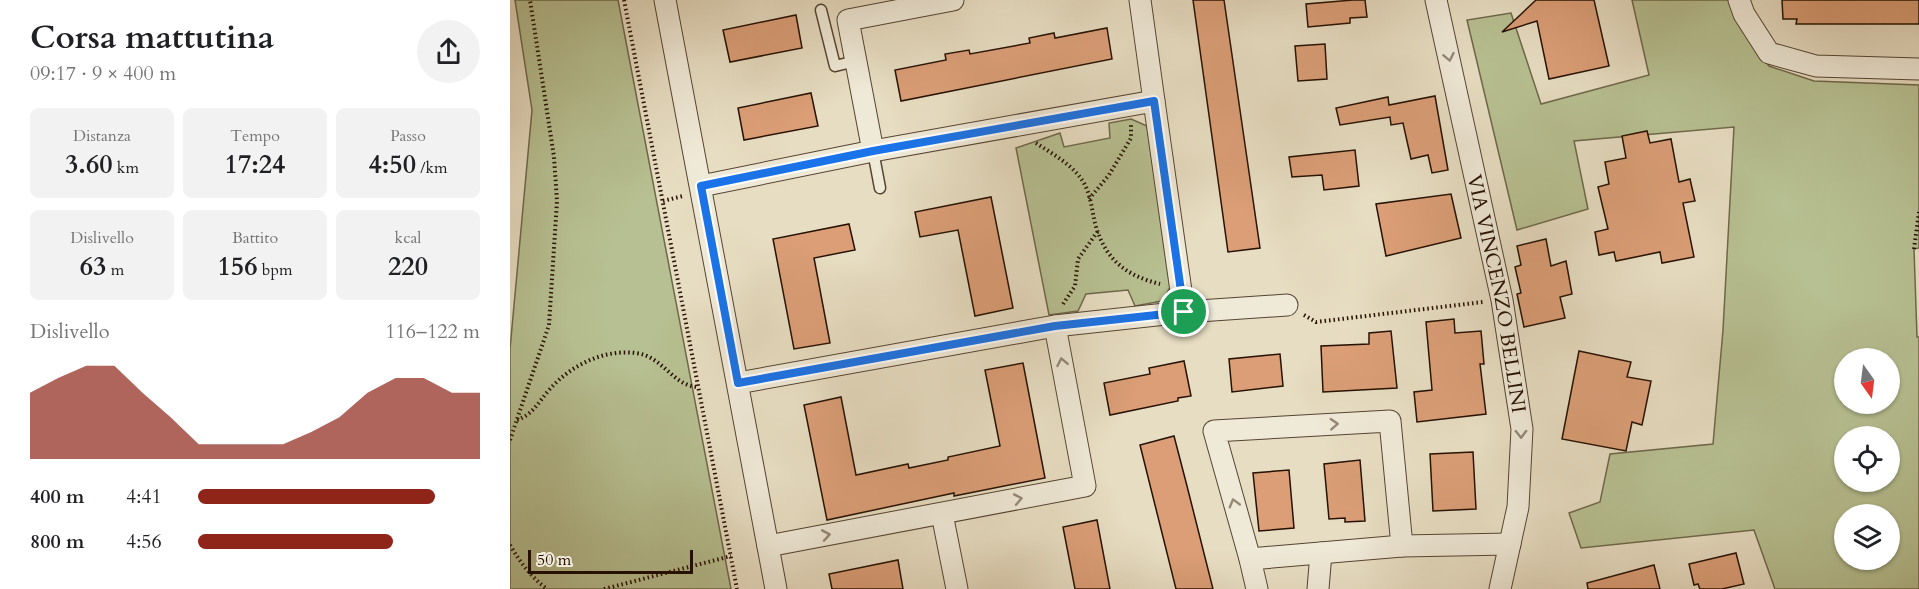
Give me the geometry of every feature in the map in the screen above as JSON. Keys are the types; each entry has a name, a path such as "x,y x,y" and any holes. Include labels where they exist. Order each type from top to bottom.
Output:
{"street":[{"path":"665,0 776,589"},
{"path":"873,151 848,20 954,0"},
{"path":"1140,0 1184,312"},
{"name":"VIA VINCENZO BELLINI","path":"1436,0 1502,300 1522,429 1518,507 1500,589"},
{"path":"1739,0 1744,14 1769,53 1816,66 1919,69"},
{"path":"701,186 873,151 1154,101"},
{"path":"738,383 1055,326 1184,312 1287,305"},
{"path":"768,546 1085,486 1055,326"},
{"path":"1257,589 1214,431 1390,421 1401,546"},
{"path":"942,514 957,589"},
{"path":"1250,559 1401,546 1510,544"},
{"path":"1318,589 1321,553"}],"lane":[{"path":"821,10 835,66 856,61"},
{"path":"873,151 880,188"}],"path":[{"path":"510,440 549,325 557,201 554,157 530,0"},
{"path":"624,0 737,589"},
{"path":"1089,199 1109,175 1131,138 1128,106"},
{"path":"1015,126 1034,142 1068,164 1084,184 1098,231 1110,257 1128,273 1152,282 1181,286"},
{"path":"1914,249 1919,212"},
{"path":"1055,326 1049,315 1065,303 1075,286 1078,259 1098,231"},
{"path":"1287,305 1316,322 1502,300"},
{"path":"516,420 528,416 550,388 570,370 617,351 639,353 657,361 688,387 699,387"},
{"path":"510,545 521,564 547,589"},
{"path":"604,589 731,556"}],"green space":[{"path":"515,0 618,0 731,589 510,589 510,349 532,110"},
{"path":"1632,0 1729,0 1735,18 1769,66 1814,81 1919,85 1919,248 1914,249 1917,337 1919,337 1919,589 1775,589 1754,530 1581,548 1569,513 1600,502 1610,454 1713,444 1723,330 1734,127 1574,141 1588,209 1517,230 1467,20 1511,13 1541,104 1649,75"},
{"path":"1131,119 1147,126 1171,286 1162,301 1135,306 1128,290 1086,294 1078,311 1049,315 1016,148 1060,133 1064,147 1110,138 1109,123"}],"building":[{"path":"1193,0 1224,0 1260,248 1228,252"},
{"path":"1365,0 1367,17 1350,18 1350,23 1308,27 1306,4"},
{"path":"1536,0 1594,0 1609,66 1549,79 1537,21 1502,32"},
{"path":"1782,0 1919,0 1919,24 1796,24 1797,19 1783,19"},
{"path":"796,15 802,48 730,62 723,30"},
{"path":"1107,28 1112,59 901,101 895,70 946,60 945,54 969,50 970,54 1030,43 1029,38 1054,33 1055,38"},
{"path":"1325,44 1327,79 1298,81 1295,46"},
{"path":"811,93 818,126 744,140 738,108"},
{"path":"1435,96 1448,170 1432,173 1428,155 1411,159 1403,123 1391,125 1390,117 1340,125 1336,108 1388,97 1389,105"},
{"path":"1647,131 1650,143 1671,139 1679,182 1690,179 1695,201 1683,203 1694,257 1662,263 1660,252 1616,261 1614,252 1599,255 1595,232 1608,229 1598,187 1609,184 1605,162 1626,158 1622,136"},
{"path":"1355,150 1359,186 1324,190 1322,175 1292,177 1289,157"},
{"path":"1451,194 1461,238 1386,256 1376,204"},
{"path":"991,197 1013,308 975,316 958,230 920,237 915,212"},
{"path":"849,224 855,250 814,258 830,343 794,349 773,239"},
{"path":"1546,239 1551,266 1566,261 1572,294 1560,297 1565,318 1524,327 1517,294 1521,293 1515,267 1521,265 1517,246"},
{"path":"1454,319 1455,333 1481,331 1484,364 1480,364 1486,414 1417,422 1414,392 1432,390 1426,322"},
{"path":"1391,331 1397,388 1323,392 1321,346 1369,344 1369,333"},
{"path":"1579,351 1631,362 1627,377 1651,381 1642,425 1632,422 1626,451 1562,439"},
{"path":"1280,354 1283,386 1232,392 1229,359"},
{"path":"1184,361 1191,396 1178,398 1178,401 1110,415 1104,383 1150,374 1149,368"},
{"path":"1023,363 1045,478 954,496 954,493 827,520 804,405 841,397 856,475 908,464 909,468 1000,446 985,370"},
{"path":"1174,436 1213,589 1176,589 1140,445"},
{"path":"1473,452 1476,509 1433,511 1430,454"},
{"path":"1360,460 1365,521 1345,522 1345,518 1329,519 1324,464"},
{"path":"1289,470 1294,528 1259,531 1253,473"},
{"path":"1097,520 1110,589 1075,589 1063,527"},
{"path":"1736,553 1744,584 1722,589 1700,589 1698,584 1694,585 1689,564"},
{"path":"898,560 903,589 832,589 829,574"},
{"path":"1654,565 1660,589 1588,589 1587,583"}],"route":[{"path":"1154,101 1184,312 1055,326 738,383 701,186 873,151 1154,101"}]}
